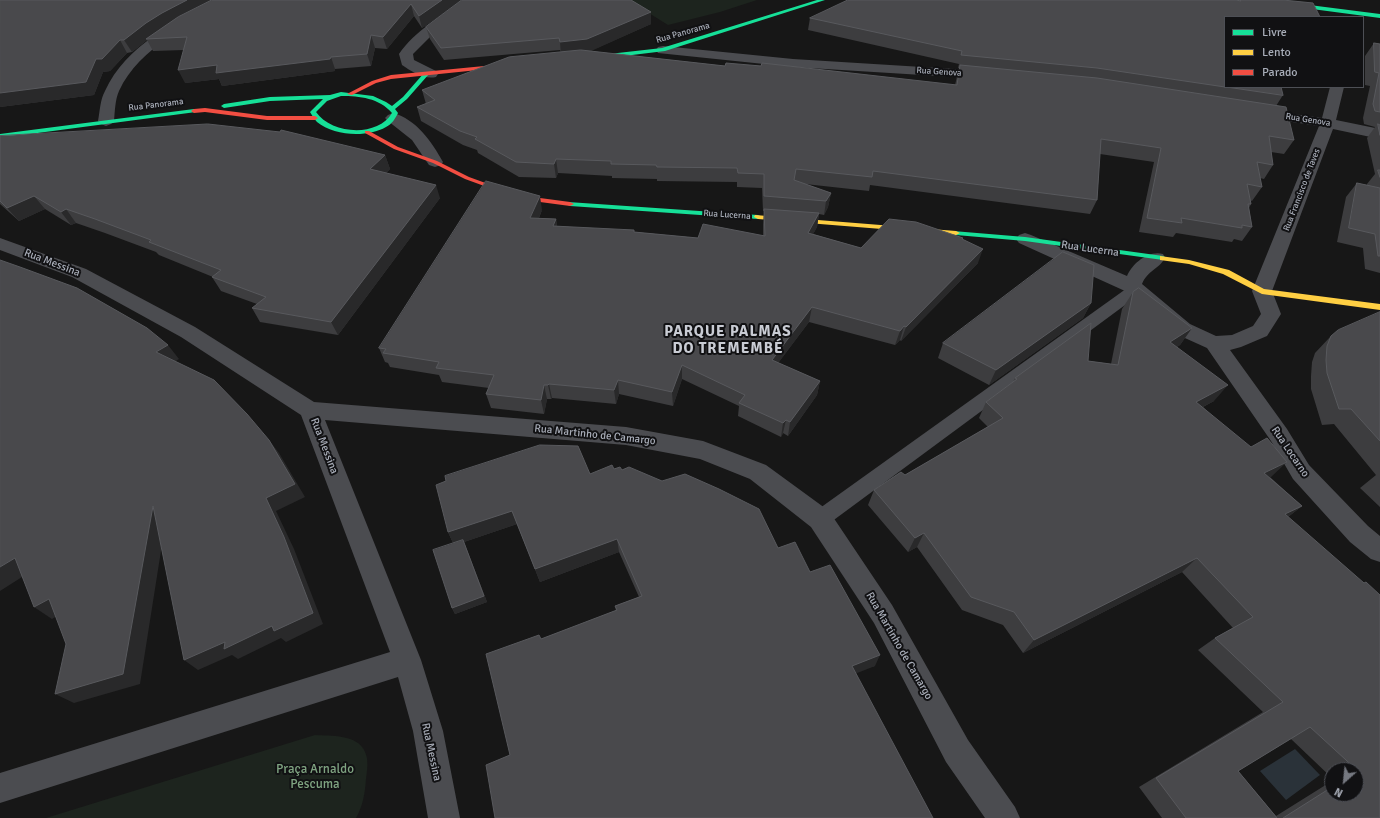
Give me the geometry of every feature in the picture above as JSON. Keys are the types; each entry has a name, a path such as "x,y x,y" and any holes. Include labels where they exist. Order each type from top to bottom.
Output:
{"street":[{"path":"106,121 112,91 124,71 152,43 189,20 228,0"},
{"path":"429,74 407,62 406,54 414,43 424,34 472,0"},
{"name":"Rua Panorama","path":"585,59 663,50 822,0"},
{"path":"1259,0 1354,15 1380,16"},
{"name":"Rua Genova","path":"663,50 793,63 998,76"},
{"path":"350,94 374,82 392,77 516,65"},
{"path":"329,97 316,105 313,112 315,118 322,124 336,129 367,132 385,125 405,98 429,74"},
{"name":"Rua Francisco de Taves","path":"1262,291 1328,123 1336,88"},
{"path":"205,110 270,99 329,97 350,94 375,98 420,138 435,162"},
{"name":"Rua Panorama","path":"0,136 106,121 205,110 268,118 315,118"},
{"name":"Rua Genova","path":"1249,111 1328,123 1380,134"},
{"name":"Rua Lucerna","path":"367,132 396,148 435,162 467,178 500,190 540,200 575,205 808,220 1025,239 1188,262 1226,272 1262,291"},
{"name":"Rua Lucerna","path":"1025,239 1133,288 1182,329 1214,343"},
{"name":"Rua Messina","path":"0,244 86,276 188,332 310,410 407,660 428,731 444,818"},
{"path":"1133,288 1138,272 1156,258"},
{"path":"1214,343 1234,342 1260,331 1271,314 1262,291 1380,307"},
{"name":"Rua Locarno","path":"1214,343 1279,435 1301,472 1359,534 1380,551"},
{"name":"Rua Martinho de Camargo","path":"310,410 626,436 703,450 758,472 820,519 883,614 957,751 1004,818"},
{"path":"0,788 407,660"}],"lane":[{"path":"820,519 1133,288"}],"green space":[{"path":"628,0 757,0 720,12 668,25"},
{"name":"Praça Arnaldo Pescuma","path":"315,735 336,736 350,739 361,746 365,752 367,766 365,789 362,804 356,818 46,818"}],"shaded area":[{"path":"1295,749 1320,775 1286,800 1260,771"}],"building":[{"path":"0,0 187,0 146,23 124,40 120,40 102,59 96,59 86,82 0,93"},
{"path":"212,0 442,0 419,16 411,4 383,37 371,35 367,54 331,57 330,59 216,73 217,65 178,70 187,37 146,39 178,17"},
{"path":"462,0 631,0 651,12 587,39 560,42 559,38 441,48 426,27"},
{"path":"848,0 1283,0 1313,3 1320,16 1224,16 1224,87 1097,68 961,55 962,51 810,18"},
{"path":"1374,43 1380,44 1380,112 1375,111 1373,104 1379,73 1375,72"},
{"path":"581,50 725,66 726,63 761,66 762,63 957,85 960,65 1097,78 1286,107 1294,140 1269,136 1273,165 1257,162 1262,187 1247,184 1251,204 1248,204 1252,227 1242,225 1242,228 1181,218 1182,223 1147,218 1161,148 1101,139 1097,200 873,171 872,177 796,169 794,180 831,193 826,201 764,196 764,174 738,173 737,168 657,167 656,165 611,164 611,161 556,159 554,164 516,162 475,139 477,137 460,131 417,107 435,100 422,90 509,57"},
{"path":"1234,88 1281,88 1283,95"},
{"path":"208,124 280,132 281,130 385,155 370,169 436,185 331,322 252,308 266,297 212,277 221,270 149,242 151,240 95,219 66,209 61,212 34,196 7,208 0,201 0,136"},
{"path":"486,181 540,196 530,218 556,219 553,226 634,230 634,232 698,238 703,224 765,236 764,209 819,213 808,233 861,248 889,219 916,222 963,238 962,239 983,249 906,327 904,326 900,331 812,307 772,360 820,381 790,422 786,420 783,423 739,403 745,395 682,365 672,392 618,380 614,390 549,384 544,385 541,400 486,394 494,375 436,368 439,362 383,353 386,349 379,348"},
{"path":"1357,183 1380,188 1380,256 1378,256 1375,234 1349,228"},
{"path":"1063,252 1094,265 1091,303 996,370 943,343"},
{"path":"0,260 77,288 147,328 168,345 156,352 214,380 247,414 269,440 295,484 266,498 284,537 313,613 274,631 272,626 224,649 225,642 184,660 153,506 123,674 55,694 66,644 49,599 34,607 15,558 0,567"},
{"path":"1139,288 1192,328 1170,342 1228,385 1196,402 1251,447 1267,438 1287,462 1264,473 1302,506 1285,514 1364,583 1366,582 1380,595 1380,818 1283,818 1324,792 1324,802 1364,802 1364,762 1348,762 1310,727 1238,771 1277,818 1186,818 1156,778 1283,702 1215,638 1253,617 1197,558 1034,640 1014,612 971,597 924,533 915,538 874,490 901,472 905,475 1003,418 986,402 1017,379 1015,378 1091,323 1088,361 1118,365 1133,292"},
{"path":"1380,312 1380,441 1351,409 1339,409 1327,373 1326,360 1327,346 1331,336 1338,330"},
{"path":"540,445 578,446 590,474 612,465 614,469 620,467 622,470 629,467 662,481 685,474 759,509 778,548 795,542 810,572 830,565 880,655 852,666 933,818 495,818 486,765 510,755 486,654 539,635 541,639 617,610 615,606 642,596 617,539 535,569 512,511 448,532 436,485 446,481 445,476"},
{"path":"463,540 484,596 452,608 433,550"}],"traffic: fast":[{"path":"591,58 663,50 822,0"},
{"path":"1259,0 1380,16"},
{"path":"393,108 405,98 426,74"},
{"path":"341,94 371,97 384,103 395,113 390,121 384,126 365,131 344,130 325,125 318,120 313,112 325,100 341,94"},
{"path":"224,106 270,99 329,97"},
{"path":"0,136 194,111"},
{"path":"570,204 758,217"},
{"path":"956,233 1025,239 1163,258"}],"traffic: slow":[{"path":"758,217 956,233"},
{"path":"1163,258 1189,262 1226,272 1262,291 1380,307"}],"traffic: jam":[{"path":"350,94 374,82 391,77 505,66"},
{"path":"194,111 205,110 267,118 315,118"},
{"path":"367,132 396,148 435,162 467,178 500,190 540,200 570,204"}],"district":[{"name":"PARQUE PALMAS DO TREMEMBÉ","path":"728,340"}]}
